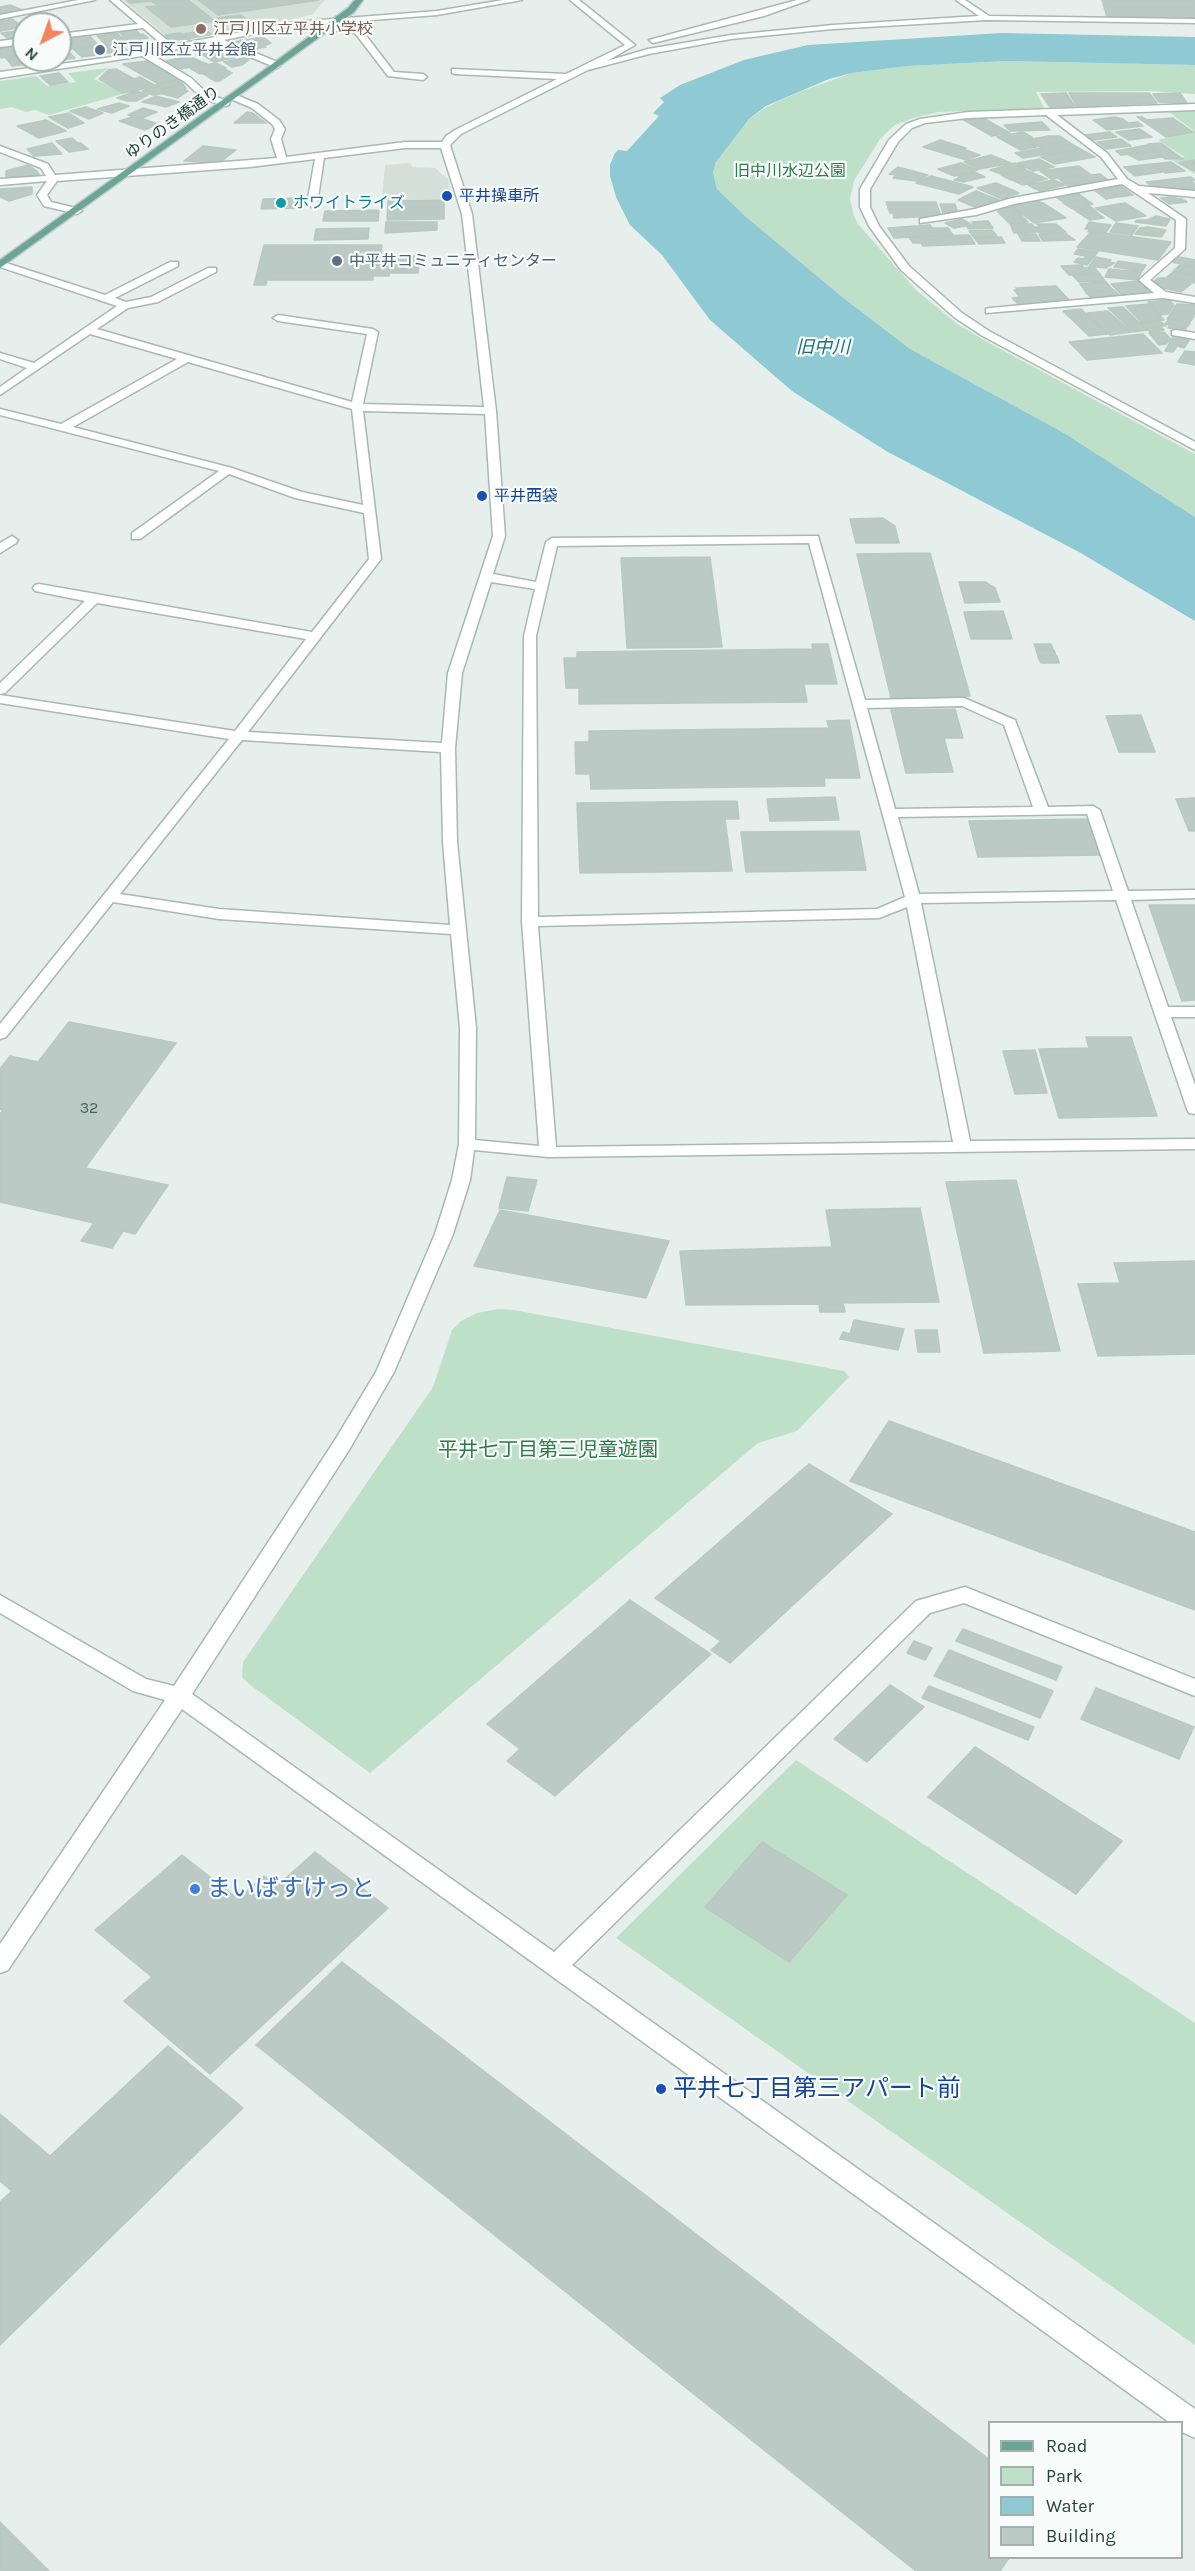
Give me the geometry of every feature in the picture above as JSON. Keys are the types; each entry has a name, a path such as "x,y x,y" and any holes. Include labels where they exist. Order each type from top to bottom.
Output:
{"main road":[{"name":"ゆりのき橋通り","path":"1,264 230,100 351,10 359,0"}],"street":[{"path":"0,17 92,0"},
{"path":"114,0 171,48"},
{"path":"0,75 144,53 294,24 417,15 484,3 518,0"},
{"path":"574,0 631,45"},
{"path":"0,1963 179,1696 342,1445 385,1372 444,1234 461,1180 467,1144 468,1028 450,842 448,748 455,673 499,536 490,411 467,214 445,145 449,138 458,132 631,45 761,14 805,0"},
{"path":"960,0 987,18"},
{"path":"589,68 648,51 731,37 833,27 987,18 1195,21"},
{"path":"72,35 143,26"},
{"path":"327,27 358,31 391,74 423,77"},
{"path":"216,39 277,65"},
{"path":"144,53 189,80 206,97 255,106 276,122 280,129 276,139 282,160"},
{"path":"455,71 568,77"},
{"path":"1195,107 943,117 909,126 894,140 865,189 865,207 874,226 905,268 958,315 985,333 1195,447"},
{"path":"1048,112 1104,155 1124,181 1181,219 1180,249 1144,280 1162,295"},
{"path":"0,182 129,174 282,160 405,145 445,145"},
{"path":"0,149 45,166 53,180"},
{"path":"312,204 320,155"},
{"path":"53,180 42,195 47,204 77,211"},
{"path":"923,221 976,212 1012,201 1124,181"},
{"path":"1139,189 1195,194"},
{"path":"1,264 125,305"},
{"path":"106,299 174,264"},
{"path":"0,393 125,305 154,300 212,270"},
{"path":"990,311 1162,295 1195,300"},
{"path":"0,1034 238,736 375,559 357,407 373,332 278,318"},
{"path":"88,330 357,407 490,411"},
{"path":"1176,333 1195,336"},
{"path":"0,356 35,367"},
{"path":"63,428 187,358"},
{"path":"0,412 228,470 299,495 368,510"},
{"path":"136,536 228,470"},
{"path":"548,1152 530,922 530,636 552,542 814,539 913,899 963,1147"},
{"path":"0,549 12,540"},
{"path":"486,577 542,587"},
{"path":"39,588 316,637"},
{"path":"0,690 94,599"},
{"path":"0,699 238,736 448,748"},
{"path":"859,704 964,702 1010,723 1042,811"},
{"path":"889,813 1093,810 1195,1109"},
{"path":"530,922 879,913 913,899 1195,894"},
{"path":"109,897 219,914 458,930"},
{"path":"1162,1012 1195,1012"},
{"path":"467,1144 548,1152 1195,1144"},
{"path":"556,1965 923,1607 965,1595 1195,1688"},
{"path":"0,1603 140,1685 179,1696 1195,2425"}],"shaded area":[{"name":"江戸川区立平井小学校","path":"123,0 325,0 313,14 181,41 171,40"},
{"path":"410,163 413,167 435,168 448,179 451,199 382,200 385,165"}],"green space":[{"name":"旧中川水辺公園","path":"1006,61 1195,65 1195,94 1151,91 1036,92 1044,108 939,112 913,118 895,125 880,139 854,181 850,199 854,216 858,224 915,289 957,324 1195,454 1195,517 1064,433 910,349 841,296 745,216 717,189 713,172 716,162 749,119 768,106 852,73 908,66"},
{"path":"108,68 94,79 126,93 49,115 35,110 26,112 12,107 0,109 0,81 36,76 47,86 76,82 68,73"},
{"path":"1195,111 1195,174 1172,160 1185,157 1158,140 1194,131 1169,112"},
{"name":"平井七丁目第三児童遊園","path":"498,1309 514,1310 844,1371 849,1377 797,1431 758,1443 370,1773 249,1684 242,1677 243,1662 433,1387 452,1330 461,1321 477,1313"},
{"path":"796,1760 1195,2023 1195,2345 616,1938"}],"water":[{"name":"旧中川","path":"1001,33 1195,37 1195,65 1006,61 908,66 852,73 829,79 766,106 749,119 716,162 713,172 717,189 745,216 841,296 910,349 1064,433 1195,517 1195,621 1079,552 886,451 792,391 710,320 662,255 630,225 616,197 610,176 610,165 615,153 618,150 627,151 659,116 653,113 664,102 660,98 680,85 744,60 808,45"}],"building":[{"path":"126,0 188,0 215,21 171,27 146,7 158,6 151,1 131,3"},
{"path":"198,0 319,0 218,15"},
{"path":"1102,0 1195,0 1195,18 1107,17"},
{"path":"10,5 22,10 0,15 0,7"},
{"path":"241,15 245,18 221,22 216,18"},
{"path":"12,19 12,29 0,31 0,21"},
{"path":"135,29 140,34 123,36 118,31"},
{"path":"204,30 212,34 192,38 184,34"},
{"path":"12,32 12,41 11,41 1,33"},
{"path":"117,33 126,42 105,44 97,36"},
{"path":"180,33 190,39 170,40 165,35"},
{"path":"143,34 148,38 128,41 123,37"},
{"path":"89,35 98,45 72,49 72,37"},
{"path":"263,37 271,43 263,46 266,47 260,48 245,40"},
{"path":"242,40 258,49 247,51 232,43"},
{"path":"124,42 128,45 123,46 127,50 82,57 74,50"},
{"path":"10,46 12,56 1,58 0,47"},
{"path":"217,47 227,52 204,56 195,51"},
{"path":"229,52 238,57 214,62 206,57"},
{"path":"188,56 207,64 181,69 166,61"},
{"path":"12,57 12,66 6,58"},
{"path":"247,57 250,59 242,65 232,67 224,62"},
{"path":"147,61 178,79 157,83 123,64"},
{"path":"216,63 226,68 200,74 190,68"},
{"path":"116,69 134,79 140,77 156,86 123,93 99,79 108,70"},
{"path":"225,69 232,73 220,81 215,81 202,73"},
{"path":"59,73 68,82 50,85 40,76"},
{"path":"179,80 183,84 161,88 155,85"},
{"path":"183,84 186,89 169,93 162,89"},
{"path":"157,86 166,93 153,95 142,91"},
{"path":"136,91 148,95 136,101 117,98"},
{"path":"188,91 178,98 163,94"},
{"path":"1066,93 1075,106 1050,107 1041,94"},
{"path":"1069,93 1149,93 1157,103 1077,106"},
{"path":"1180,93 1187,103 1159,102 1153,94"},
{"path":"156,96 167,99 152,104 142,102"},
{"path":"168,99 179,102 166,107 154,104"},
{"path":"119,103 129,106 112,113 97,109"},
{"path":"86,107 103,113 89,119 70,111"},
{"path":"143,108 157,112 142,118 128,115"},
{"path":"247,112 253,113 266,123 234,123"},
{"path":"69,113 84,123 68,128 49,117"},
{"path":"132,117 158,124 145,130 119,121"},
{"path":"1114,117 1128,123 1138,122 1143,126 1107,130 1093,120"},
{"path":"1137,117 1147,120 1173,118 1193,132 1166,137"},
{"path":"983,118 1010,133 992,136 962,119"},
{"path":"46,120 66,131 39,138 17,126"},
{"path":"1042,122 1050,130 1010,131 1004,125"},
{"path":"1140,129 1152,137 1129,140 1116,132"},
{"path":"1023,132 1033,138 1024,140 1037,147 1021,150 997,137"},
{"path":"1110,132 1117,137 1093,140 1085,135"},
{"path":"1059,136 1080,149 1023,158 1015,153 1042,148 1027,140"},
{"path":"72,138 88,149 69,152 56,141"},
{"path":"1121,139 1131,146 1106,149 1097,142"},
{"path":"940,140 980,155 966,160 923,147"},
{"path":"52,143 62,154 34,156 27,149"},
{"path":"1161,143 1183,159 1165,159 1148,144"},
{"path":"1147,145 1155,151 1121,155 1116,151"},
{"path":"203,146 236,150 219,163 184,161"},
{"path":"1080,149 1095,157 1055,164 1041,157"},
{"path":"1154,151 1162,157 1139,160 1127,154"},
{"path":"991,155 1011,163 980,169 964,162"},
{"path":"1039,159 1054,167 1033,171 1018,163"},
{"path":"1194,160 1195,171 1179,163"},
{"path":"1171,162 1185,171 1165,173 1152,164"},
{"path":"961,163 978,170 954,176 938,169"},
{"path":"1015,163 1025,168 1001,174 990,170"},
{"path":"1151,164 1162,172 1135,176 1124,167"},
{"path":"28,165 40,176 6,179 6,171"},
{"path":"1079,166 1090,174 1051,179 1040,171"},
{"path":"898,167 928,175 917,181 893,178 896,175 889,174"},
{"path":"1024,169 1035,174 1011,180 1001,175"},
{"path":"974,172 985,177 963,182 954,180 961,177 958,176"},
{"path":"1035,174 1047,179 1023,185 1012,180"},
{"path":"1100,174 1111,182 1069,187 1059,179"},
{"path":"931,176 973,187 959,194 916,183"},
{"path":"1191,177 1195,180 1191,181 1195,184 1195,191 1183,193 1175,188 1157,190 1146,182"},
{"path":"1054,180 1065,185 1040,191 1028,185"},
{"path":"996,183 1019,193 1002,199 977,188"},
{"path":"1121,186 1133,195 1119,197 1107,188"},
{"path":"32,187 32,194 9,201 0,197 0,189"},
{"path":"1105,188 1117,197 1106,199 1094,190"},
{"path":"976,191 999,200 975,207 958,200"},
{"path":"1060,194 1079,194 1086,199 1063,202 1057,198 1064,197"},
{"path":"1170,197 1187,202 1169,204 1161,198"},
{"name":"ホワイトライズ","path":"301,198 300,208 261,209 263,199"},
{"path":"1085,199 1093,204 1087,205 1091,207 1075,210 1063,203"},
{"path":"444,200 444,219 387,220 388,201"},
{"path":"1035,200 1066,218 1034,223 1009,204"},
{"path":"886,202 936,202 941,216 894,218"},
{"path":"1125,203 1146,216 1116,221 1095,208"},
{"path":"940,204 955,204 958,213 943,213"},
{"path":"1010,206 1028,222 1010,224 998,212 1001,207"},
{"path":"1092,208 1104,218 1090,220 1076,211"},
{"path":"379,210 378,221 323,221 325,211"},
{"path":"1156,216 1170,219 1166,226 1135,222 1147,220"},
{"path":"962,219 972,225 954,228 945,223"},
{"path":"988,221 993,228 969,229 967,227 975,226 972,222"},
{"path":"386,222 437,222 437,230 385,233"},
{"path":"1089,222 1111,225 1106,232 1088,232 1089,229 1085,229"},
{"path":"1116,223 1138,226 1132,235 1110,232"},
{"path":"1010,224 1032,224 1037,232 1014,233"},
{"path":"1037,224 1056,224 1066,232 1040,234 1035,227 1039,227"},
{"path":"930,225 932,228 948,228 953,235 894,238 888,228"},
{"path":"369,228 368,239 314,240 316,229"},
{"path":"1140,228 1166,230 1161,237 1135,234"},
{"path":"992,230 997,236 974,238 969,231"},
{"path":"1065,233 1075,240 1043,241 1039,235"},
{"path":"1090,233 1171,242 1158,260 1077,247"},
{"path":"1018,234 1036,234 1040,241 1022,241"},
{"path":"969,235 975,244 923,246 921,243 913,243 909,237"},
{"path":"1001,237 1005,243 979,244 975,239"},
{"name":"中平井コミュニティセンター","path":"264,245 382,245 381,256 415,256 414,266 419,266 418,273 389,273 389,276 373,276 373,280 267,280 266,285 254,285"},
{"path":"1078,249 1098,252 1087,265 1074,262 1086,256 1074,254"},
{"path":"1096,257 1111,260 1109,262 1114,263 1106,268 1089,266"},
{"path":"1179,257 1195,260 1195,267 1172,262"},
{"path":"1118,261 1146,265 1142,271 1114,267"},
{"path":"1082,265 1084,268 1094,267 1099,273 1069,275 1061,266"},
{"path":"1180,265 1195,268 1195,275 1173,271"},
{"path":"1109,269 1141,272 1138,280 1105,277"},
{"path":"1173,272 1195,276 1195,283 1167,277"},
{"path":"1099,273 1105,281 1079,282 1072,275"},
{"path":"1158,278 1191,284 1181,292 1152,283"},
{"path":"1139,281 1152,295 1124,297 1111,284"},
{"path":"1106,282 1113,290 1086,292 1080,284"},
{"path":"1056,286 1071,302 1020,306 1012,298 1020,297 1014,290 1018,290 1016,288"},
{"path":"1114,290 1121,297 1093,299 1086,293"},
{"path":"1169,300 1174,305 1168,314 1160,315 1148,302"},
{"path":"1149,304 1164,320 1141,322 1126,306"},
{"path":"1177,304 1195,305 1195,315 1190,322 1167,319"},
{"path":"1123,307 1147,330 1133,332 1108,308"},
{"path":"1081,309 1107,334 1089,336 1063,311"},
{"path":"1108,311 1131,332 1110,335 1087,313"},
{"path":"1169,319 1190,323 1184,331 1168,328 1170,325 1165,324"},
{"path":"1160,321 1166,326 1160,326 1164,330 1150,332 1140,323"},
{"path":"1164,332 1171,339 1166,344 1159,345 1149,333"},
{"path":"1143,334 1162,353 1087,360 1069,342"},
{"path":"1174,336 1190,339 1184,348 1177,346 1173,352 1165,351"},
{"path":"1185,351 1195,352 1195,365 1178,362"},
{"path":"883,518 895,526 899,543 856,543 850,519"},
{"path":"930,553 970,696 891,698 857,554"},
{"path":"710,557 722,647 627,648 621,558"},
{"path":"959,582 985,582 995,588 1000,602 965,603"},
{"path":"1003,611 1012,639 971,639 964,612"},
{"path":"812,644 828,644 837,684 804,684 807,702 579,704 579,688 566,688 564,658 577,658 577,652 813,649"},
{"path":"1034,644 1051,644 1053,649 1036,649"},
{"path":"1036,650 1054,650 1056,656 1038,656"},
{"path":"1057,656 1059,663 1041,663 1038,657"},
{"path":"955,709 963,738 944,738 953,772 906,773 891,710"},
{"path":"1141,715 1155,752 1119,752 1106,716"},
{"path":"849,720 860,778 824,778 825,786 591,789 590,774 576,774 575,742 589,742 589,731 829,728 827,721"},
{"path":"835,797 839,820 770,821 767,799"},
{"path":"1195,798 1195,831 1189,831 1176,799"},
{"path":"737,801 739,819 725,819 732,871 580,873 577,803"},
{"path":"1088,819 1100,855 978,857 969,821"},
{"path":"859,831 866,870 746,872 741,832"},
{"path":"1149,905 1195,905 1195,1000 1182,1001"},
{"path":"69,1022 176,1043 85,1168 168,1185 135,1234 123,1231 112,1248 81,1241 94,1223 0,1202 0,1114 3,1110 0,1109 0,1069 10,1056 38,1062"},
{"path":"1086,1037 1131,1037 1157,1116 1059,1118 1039,1049 1089,1048"},
{"path":"1035,1050 1047,1093 1015,1094 1003,1051"},
{"path":"507,1177 537,1180 528,1211 499,1208"},
{"path":"1016,1180 1060,1351 984,1353 946,1182"},
{"path":"920,1208 939,1302 843,1303 845,1312 820,1312 819,1304 686,1305 680,1251 832,1247 826,1210"},
{"path":"500,1210 669,1241 646,1298 474,1266"},
{"path":"1195,1261 1195,1354 1098,1356 1078,1284 1120,1283 1114,1263"},
{"path":"854,1320 904,1329 898,1350 840,1339 843,1332 850,1334"},
{"path":"915,1330 937,1330 940,1352 918,1352"},
{"path":"889,1421 1195,1532 1195,1610 850,1481"},
{"path":"809,1464 892,1514 730,1663 711,1650 721,1641 655,1598"},
{"path":"630,1600 711,1654 555,1796 507,1761 520,1749 487,1724"},
{"path":"963,1629 1062,1667 1056,1680 956,1641"},
{"path":"914,1641 932,1648 925,1660 907,1653"},
{"path":"949,1650 1053,1691 1040,1718 934,1676"},
{"path":"890,1685 924,1707 867,1762 834,1739"},
{"path":"929,1686 1034,1727 1028,1740 922,1698"},
{"path":"1096,1688 1194,1727 1179,1759 1081,1719"},
{"path":"975,1747 1122,1841 1076,1894 928,1797"},
{"path":"762,1842 847,1895 789,1962 705,1907"},
{"path":"315,1852 388,1908 210,2074 124,2001 152,1977 95,1930 182,1855 238,1899 264,1876 277,1886"},
{"path":"342,1962 988,2458 988,2559 1008,2559 1000,2571 916,2571 256,2045"},
{"path":"168,2046 243,2108 0,2345 0,2202 12,2191 0,2181 0,2114 50,2156"},
{"path":"0,2522 49,2571 0,2571"}],"place":[{"name":"江戸川区立平井小学校","path":"201,29"},
{"name":"江戸川区立平井会館","path":"100,50"},
{"name":"平井操車所","path":"447,196"},
{"name":"ホワイトライズ","path":"281,203"},
{"name":"中平井コミュニティセンター","path":"337,261"},
{"name":"平井西袋","path":"482,496"},
{"name":"まいばすけっと","path":"195,1889"},
{"name":"平井七丁目第三アパート前","path":"661,2089"}]}
